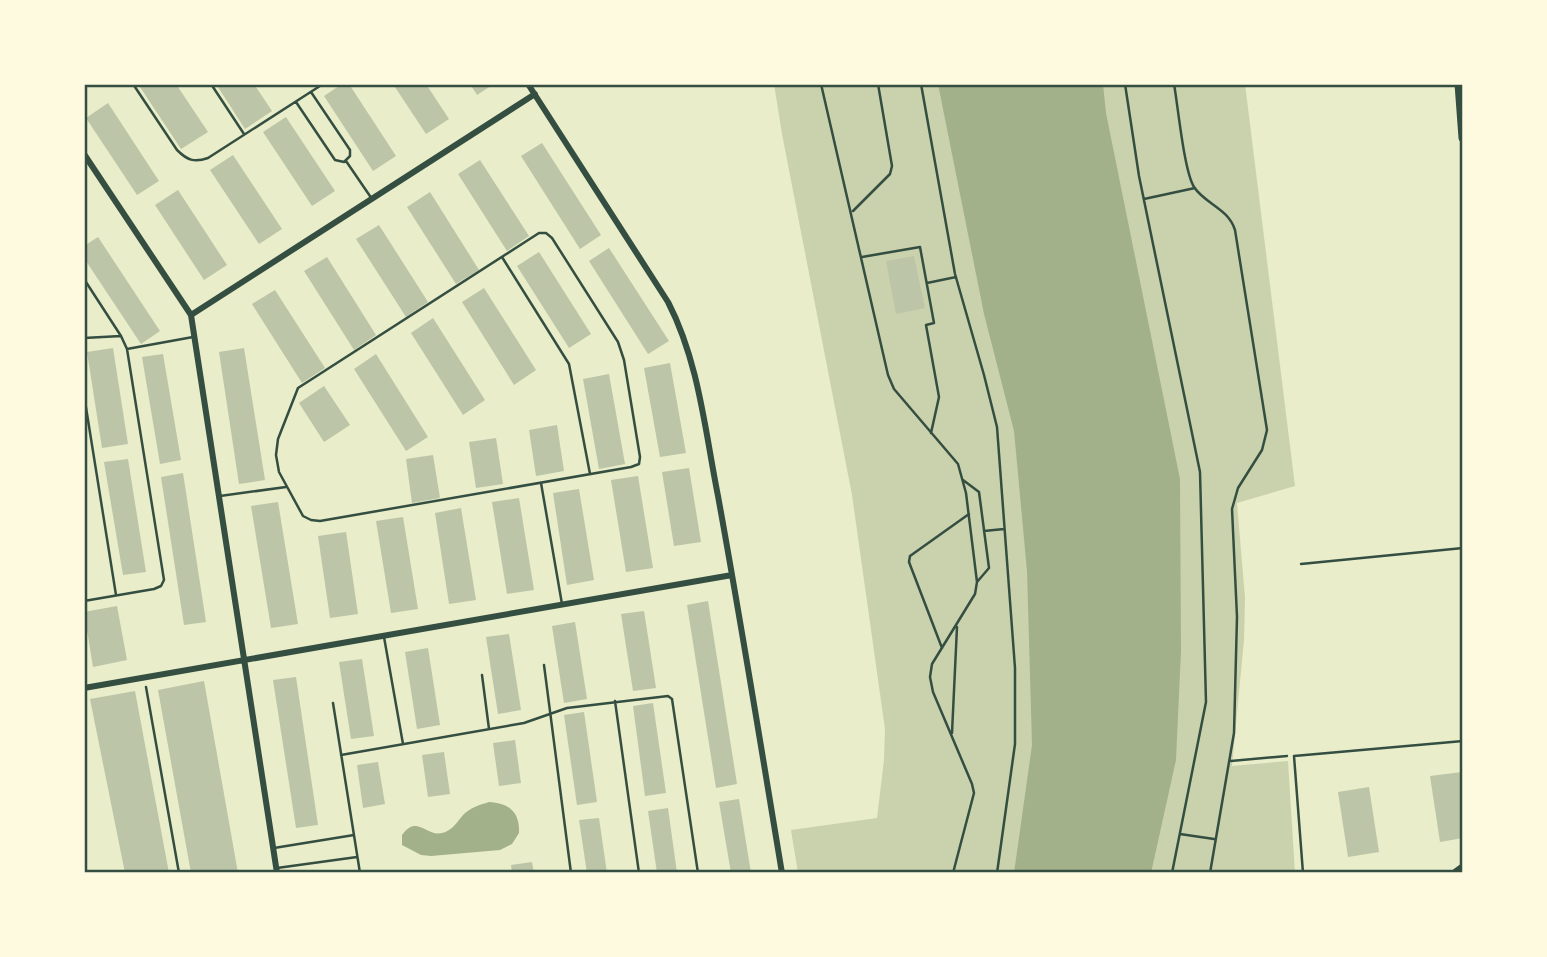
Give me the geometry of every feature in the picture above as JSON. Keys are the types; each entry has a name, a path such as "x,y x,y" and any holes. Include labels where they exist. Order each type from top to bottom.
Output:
{"main road":[{"path":"1459,84 1463,138"},
{"path":"1456,873 1463,868"}],"street":[{"path":"528,84 668,302 693,363 733,575 782,873"},
{"path":"191,315 535,94"},
{"path":"84,154 191,315 277,871"},
{"path":"84,688 733,575"}],"lane":[{"path":"134,84 177,150 186,159 198,162 323,84"},
{"path":"211,84 245,134"},
{"path":"296,102 335,160 340,163 346,161 350,150 309,84"},
{"path":"346,161 372,199"},
{"path":"539,233 546,233 618,342 624,360 639,464 590,474 320,521 303,516 279,472 276,455 278,439 298,388 539,233"},
{"path":"502,257 569,364 590,474"},
{"path":"84,279 127,349 164,580 161,586 154,589 84,601"},
{"path":"84,338 121,336"},
{"path":"127,349 194,337"},
{"path":"84,395 116,596"},
{"path":"541,483 562,604"},
{"path":"219,496 286,487"},
{"path":"1301,564 1463,548"},
{"path":"384,636 403,744"},
{"path":"544,665 571,873"},
{"path":"482,675 489,729"},
{"path":"341,755 524,723 567,708 665,695 672,699 698,873"},
{"path":"615,701 639,873"},
{"path":"333,702 360,873"},
{"path":"1303,873 1294,756 1463,741"},
{"path":"274,848 354,835"},
{"path":"277,871 357,857"}],"path":[{"path":"821,84 888,375 894,389 958,464 969,514 977,582 975,594 932,664 930,677 933,692 974,793 953,873"},
{"path":"852,211 890,174 892,166 878,84"},
{"path":"921,84 956,277 997,427 1015,668 1015,744 997,873"},
{"path":"1125,84 1144,199 1200,472 1206,702 1171,873"},
{"path":"1174,84 1190,177 1195,188 1232,221 1267,430 1262,450 1238,488 1232,509 1237,652 1234,733 1210,873"},
{"path":"1144,199 1195,188"},
{"path":"862,257 920,247 934,323 926,325 939,397 930,433"},
{"path":"927,283 956,277"},
{"path":"963,480 979,492 989,568 977,582"},
{"path":"942,648 909,562 910,556 969,514"},
{"path":"984,531 1004,529"},
{"path":"952,736 957,624"},
{"path":"144,677 179,873"},
{"path":"1229,761 1294,756"},
{"path":"1180,834 1214,839"},
{"path":"84,851 84,861"}],"shaded area":[{"path":"774,84 1245,84 1295,486 1237,503 1245,598 1244,640 1232,766 1288,761 1295,873 798,873 791,830 877,818 885,729 852,495"},
{"path":"938,84 1103,84 1106,113 1180,479 1181,651 1176,760 1151,873 1014,873 1032,745 1027,571 1014,431 984,314"},
{"path":"489,802 508,807 518,819 519,833 512,844 500,850 431,856 421,855 402,845 402,835 412,826 436,833 446,832 469,810"}],"building":[{"path":"138,84 176,84 208,132 181,149"},
{"path":"216,84 254,84 272,111 245,129"},
{"path":"342,84 349,84 396,156 373,171 324,96"},
{"path":"393,84 426,84 449,119 426,134"},
{"path":"470,84 494,84 477,95"},
{"path":"108,103 159,181 137,195 86,118"},
{"path":"286,117 335,191 312,206 263,132"},
{"path":"542,143 601,235 580,249 521,156"},
{"path":"233,155 282,229 259,244 210,170"},
{"path":"480,160 529,236 507,251 458,174"},
{"path":"178,190 227,265 204,280 155,205"},
{"path":"430,192 479,270 456,284 407,207"},
{"path":"379,225 428,302 406,317 356,239"},
{"path":"98,237 160,331 141,344 84,258 84,246"},
{"path":"609,248 669,341 648,354 589,261"},
{"path":"539,252 591,334 569,348 517,266"},
{"path":"914,256 925,308 896,314 886,261"},
{"path":"327,257 376,335 354,350 304,271"},
{"path":"484,288 536,370 514,385 462,302"},
{"path":"275,290 325,368 302,383 252,304"},
{"path":"433,318 485,400 463,415 411,333"},
{"path":"113,348 128,444 102,448 87,352"},
{"path":"244,348 265,480 239,484 219,352"},
{"path":"163,354 181,460 160,464 142,357"},
{"path":"376,354 428,437 406,451 354,369"},
{"path":"670,363 686,453 660,457 644,368"},
{"path":"609,374 625,464 599,469 583,379"},
{"path":"324,386 350,425 324,442 299,403"},
{"path":"557,425 564,471 536,476 529,430"},
{"path":"496,438 503,484 476,488 469,442"},
{"path":"433,455 440,498 412,503 406,459"},
{"path":"128,459 146,572 123,575 104,462"},
{"path":"689,468 701,542 674,546 662,472"},
{"path":"183,473 206,622 184,625 161,477"},
{"path":"638,476 653,568 626,572 611,480"},
{"path":"579,489 594,580 567,585 553,493"},
{"path":"519,498 534,590 507,594 492,502"},
{"path":"278,502 298,624 271,628 251,506"},
{"path":"461,508 476,600 449,604 435,513"},
{"path":"403,517 418,609 391,613 376,521"},
{"path":"346,532 358,614 330,618 318,536"},
{"path":"708,601 737,784 716,788 687,605"},
{"path":"117,606 127,660 93,667 84,612"},
{"path":"644,611 656,688 633,691 621,614"},
{"path":"575,622 587,699 564,703 552,626"},
{"path":"509,634 521,710 498,714 486,637"},
{"path":"428,648 440,725 417,729 405,652"},
{"path":"362,659 374,736 351,739 339,662"},
{"path":"296,677 318,825 296,828 273,680"},
{"path":"204,681 238,873 191,873 158,690"},
{"path":"135,691 169,873 125,873 90,699"},
{"path":"653,703 666,793 645,796 633,706"},
{"path":"584,712 597,802 577,805 564,715"},
{"path":"515,740 521,783 499,786 493,743"},
{"path":"444,752 450,794 428,797 422,755"},
{"path":"378,762 385,804 363,808 357,765"},
{"path":"1462,772 1463,838 1440,842 1430,776"},
{"path":"1369,787 1379,852 1348,857 1338,792"},
{"path":"739,799 751,873 731,873 719,802"},
{"path":"668,808 677,873 657,873 648,811"},
{"path":"599,818 607,873 587,873 579,820"},
{"path":"532,862 534,873 512,873 511,865"}]}
